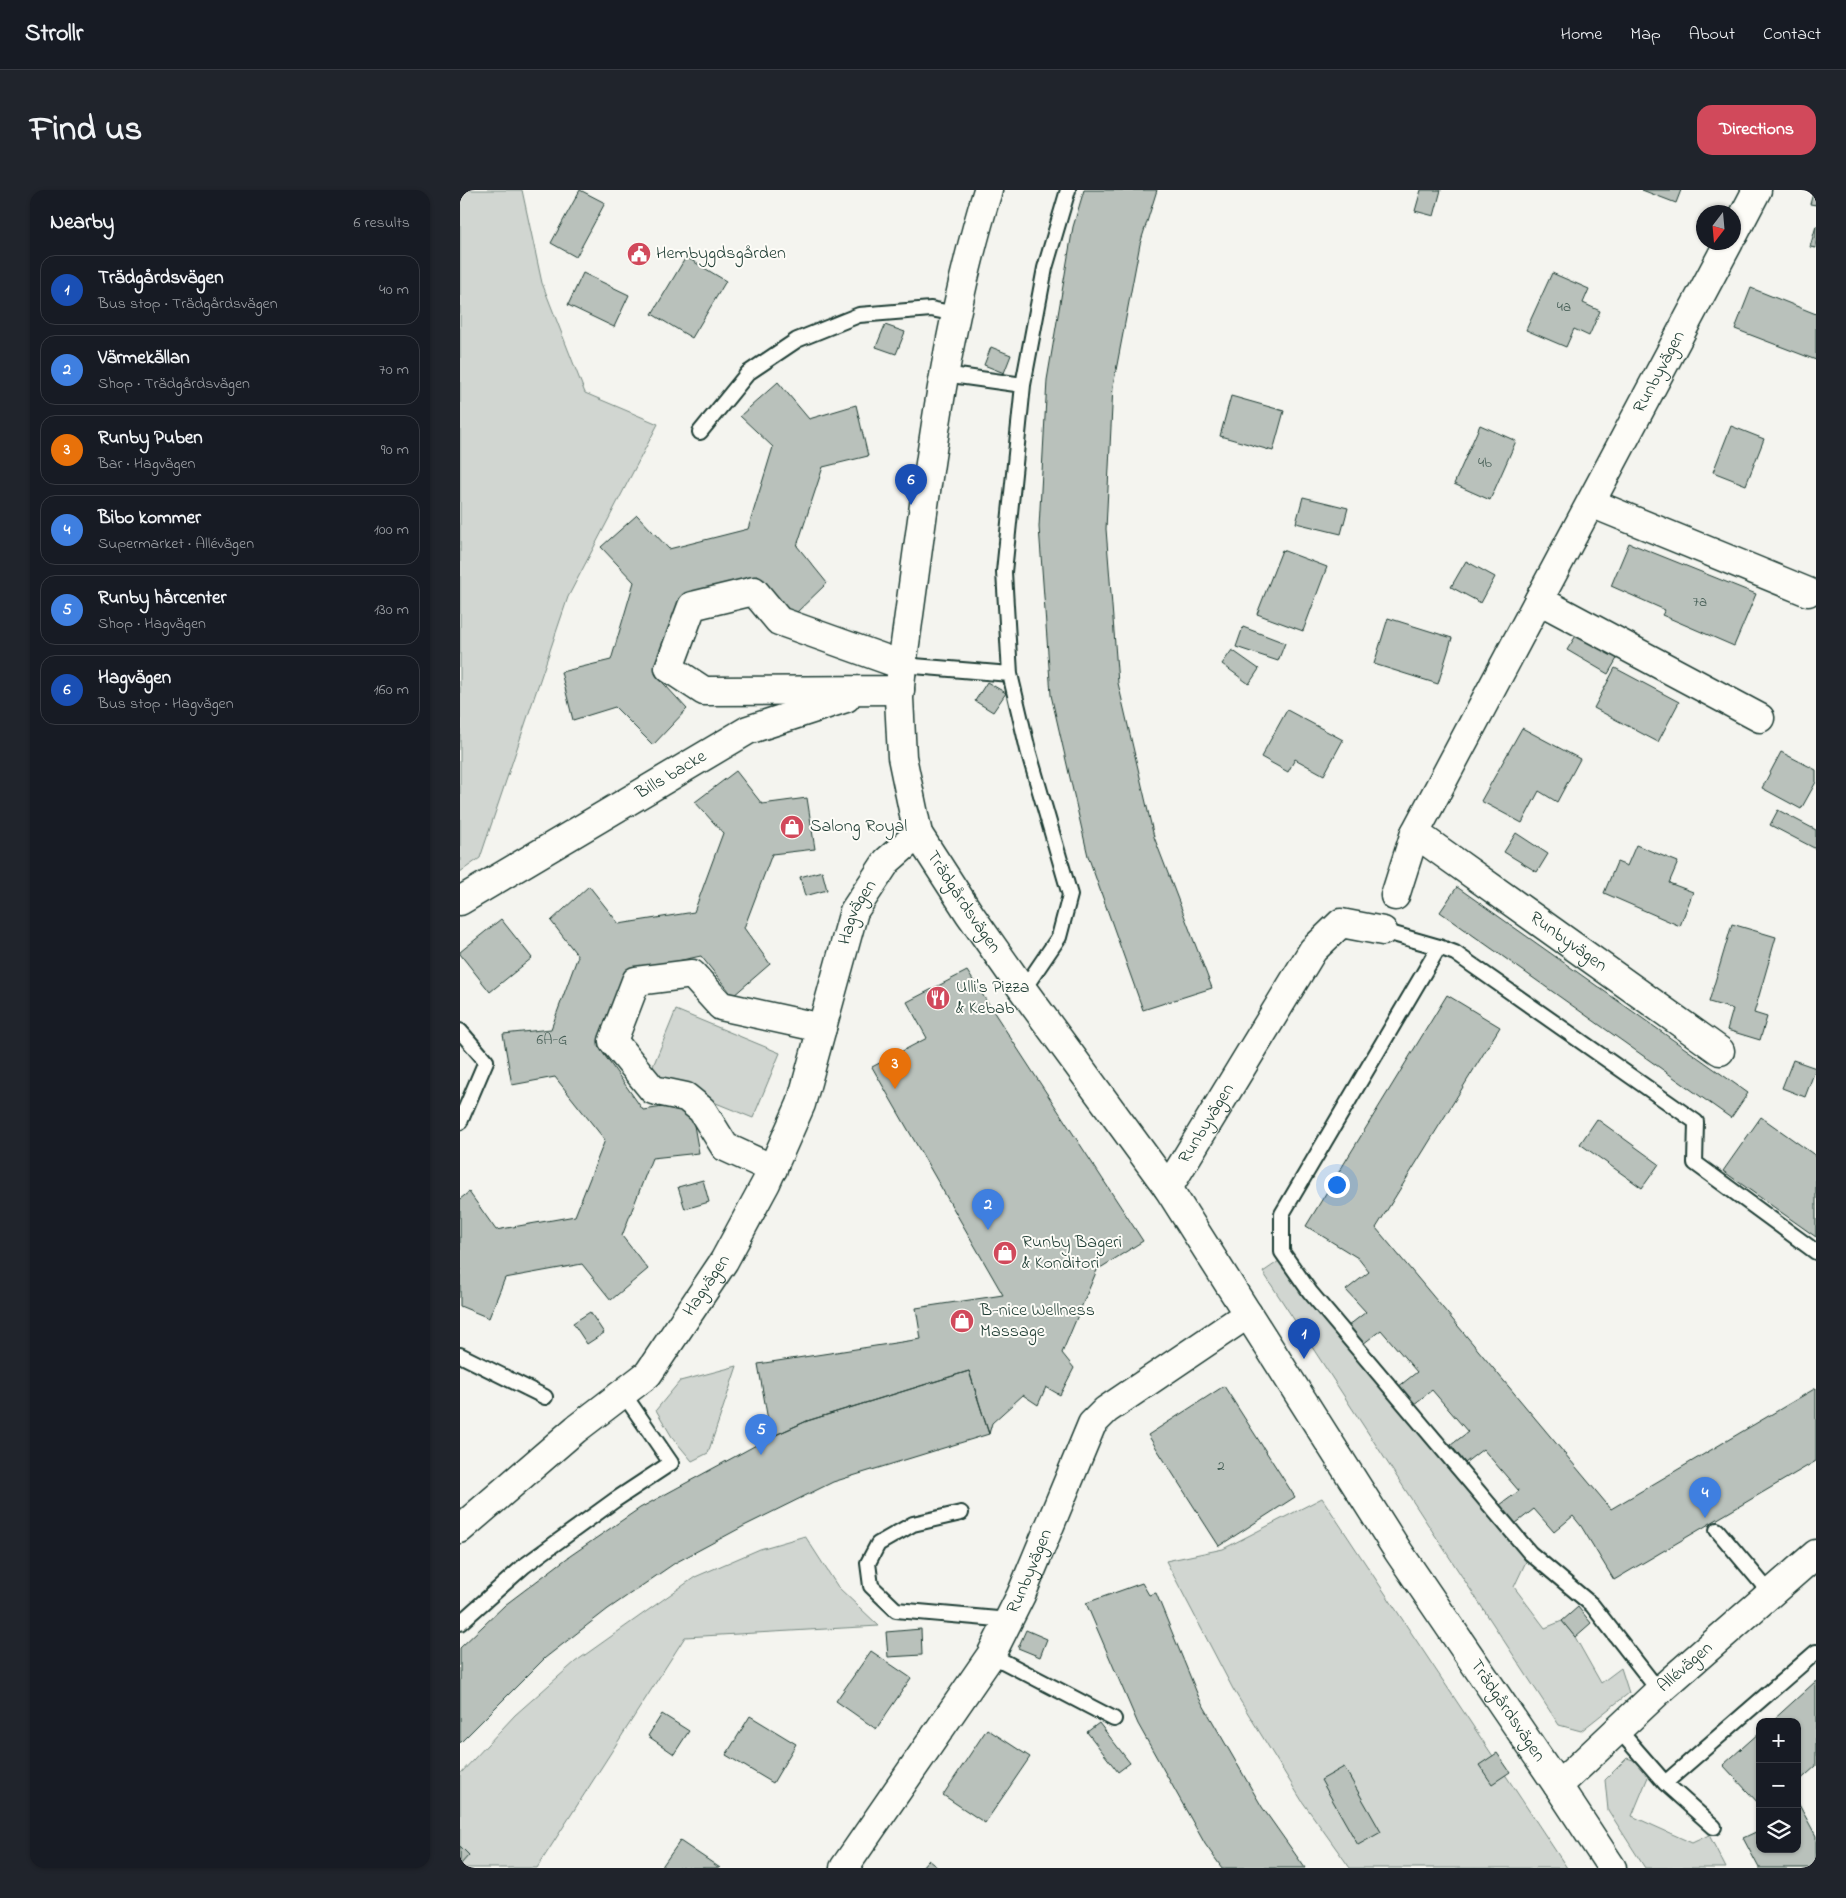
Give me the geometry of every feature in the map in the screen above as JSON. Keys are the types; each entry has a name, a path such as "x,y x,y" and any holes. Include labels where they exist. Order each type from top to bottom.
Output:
{"street":[{"path":"918,834 902,756 900,684 944,374 956,314 988,190"},
{"path":"1741,221 1757,190"},
{"name":"Runbyvägen","path":"1395,896 1415,833 1725,250"},
{"path":"1590,503 1808,592"},
{"path":"754,591 779,621 900,684 704,691 669,668 692,606 754,591"},
{"path":"1539,600 1760,718"},
{"name":"Bills backe","path":"460,901 748,730 852,696 900,684"},
{"name":"Runbyvägen","path":"1415,833 1720,1051"},
{"name":"Trädgårdsvägen","path":"918,834 1022,990 1168,1188 1398,1551 1612,1868"},
{"name":"Hagvägen","path":"460,1529 569,1435 648,1374 724,1261 773,1169 801,1104 854,911 887,861 918,834"},
{"name":"Runbyvägen","path":"1168,1188 1313,950 1342,923 1383,931"},
{"path":"773,1169 725,1147 702,1110 686,1097 653,1090 613,1041 636,981 692,974 721,1006 822,1028"},
{"name":"Runbyvägen","path":"844,1868 991,1655 1010,1620 1092,1424 1106,1410 1248,1314"},
{"name":"Allévägen","path":"1558,1786 1659,1692 1816,1554"}],"lane":[{"path":"1022,990 1059,937 1070,895 1028,750 1010,674 1004,572 1023,386 1046,268 1068,190"},
{"path":"700,432 748,373 797,340 859,314 931,309 956,314"},
{"path":"944,374 1023,386"},
{"path":"900,684 1010,674"},
{"path":"1383,931 1439,946 1455,953 1696,1122 1695,1163 1816,1252"},
{"path":"1439,946 1282,1214 1282,1252 1310,1292 1530,1553 1592,1605 1659,1692"},
{"path":"460,1031 486,1061 460,1122"},
{"path":"460,1355 545,1398"},
{"path":"460,1624 524,1566 615,1500 671,1463 623,1393"},
{"path":"961,1513 914,1524 878,1544 868,1563 871,1586 896,1610 1010,1620"},
{"path":"1717,1530 1770,1593"},
{"path":"1665,1783 1816,1652"},
{"path":"991,1655 1114,1719"},
{"path":"1618,1729 1665,1783 1714,1827"}],"shaded area":[{"path":"460,190 522,190 542,283 585,393 658,424 568,597 480,858 460,872"},
{"path":"676,1010 780,1053 753,1118 649,1076"},
{"path":"1282,1259 1530,1553 1514,1587 1545,1628 1562,1621 1575,1637 1601,1683 1621,1668 1629,1693 1581,1731 1559,1725 1263,1272"},
{"path":"737,1366 708,1453 692,1461 672,1437 656,1410 680,1381"},
{"path":"1322,1498 1567,1868 1350,1868 1302,1801 1233,1689 1166,1561 1223,1549"},
{"path":"805,1536 838,1587 879,1626 685,1637 537,1868 460,1868 460,1774 515,1715 575,1662 695,1577 760,1549"},
{"path":"1627,1758 1639,1762 1648,1777 1632,1816 1692,1843 1709,1835 1726,1868 1645,1868 1608,1810 1605,1780"}],"building":[{"path":"580,190 605,203 576,257 551,243"},
{"path":"1084,190 1157,190 1140,244 1113,386 1106,529 1118,683 1154,837 1212,988 1143,1010 1088,856 1051,695 1039,527 1047,380 1073,227"},
{"path":"1421,190 1441,190 1434,216 1415,211"},
{"path":"1642,190 1681,190 1676,203"},
{"path":"1814,190 1816,190 1816,205 1810,204"},
{"path":"1816,226 1816,248 1810,247"},
{"path":"686,257 726,281 692,338 652,314"},
{"path":"583,273 629,295 614,327 568,305"},
{"path":"1552,273 1589,289 1583,303 1600,311 1589,336 1574,329 1566,347 1526,330"},
{"path":"1751,288 1816,314 1816,360 1735,329"},
{"path":"885,325 905,332 896,354 876,347"},
{"path":"991,347 1011,355 1004,373 984,365"},
{"path":"778,382 809,419 856,405 868,456 823,467 797,546 827,583 794,615 758,576 680,598 655,674 687,709 653,745 615,707 573,720 561,672 611,660 634,582 601,547 637,515 669,549 748,529 773,447 740,416"},
{"path":"1231,396 1284,411 1273,451 1220,436"},
{"path":"1480,425 1516,441 1490,500 1454,484"},
{"path":"1731,426 1764,439 1746,485 1713,472"},
{"path":"1303,497 1348,508 1341,534 1296,523"},
{"path":"1629,543 1756,594 1734,646 1662,615 1665,610 1611,586"},
{"path":"1282,550 1327,567 1303,631 1257,614"},
{"path":"1466,561 1495,577 1481,603 1451,587"},
{"path":"1388,618 1452,638 1438,684 1374,664"},
{"path":"1243,627 1285,643 1278,661 1236,647"},
{"path":"1579,631 1619,655 1608,674 1567,650"},
{"path":"1232,650 1259,669 1249,684 1222,664"},
{"path":"1615,668 1679,702 1658,742 1594,708"},
{"path":"987,682 1006,693 993,712 975,701"},
{"path":"1287,710 1343,740 1324,775 1295,759 1288,772 1261,757"},
{"path":"1522,728 1580,759 1557,802 1539,791 1522,823 1481,801"},
{"path":"1781,752 1816,770 1816,782 1801,809 1762,788"},
{"path":"736,771 762,804 807,798 815,849 772,854 744,928 770,964 733,996 701,956 626,972 598,1046 643,1110 690,1103 699,1153 652,1158 622,1236 648,1269 611,1300 582,1264 505,1278 489,1318 460,1306 460,1199 469,1192 496,1230 575,1216 605,1140 555,1077 512,1085 503,1034 551,1029 578,956 551,921 589,886 619,924 694,912 723,833 695,802"},
{"path":"1778,810 1816,830 1816,849 1770,825"},
{"path":"1516,833 1548,854 1537,872 1504,852"},
{"path":"1636,845 1678,862 1669,883 1693,892 1680,926 1604,893 1617,862 1627,866"},
{"path":"822,871 827,890 805,896 800,877"},
{"path":"1457,887 1748,1093 1731,1118 1440,912"},
{"path":"501,919 532,958 490,992 460,952"},
{"path":"1732,924 1776,937 1754,1013 1767,1017 1760,1040 1727,1030 1733,1009 1709,1002"},
{"path":"967,971 1143,1241 1097,1270 1062,1353 1074,1368 1060,1395 1046,1387 1038,1405 1023,1395 992,1423 989,1434 969,1371 807,1421 771,1437 758,1364 921,1339 916,1308 1003,1295 872,1067 927,1038 907,1002"},
{"path":"1447,995 1500,1027 1376,1228 1611,1509 1816,1388 1816,1461 1614,1580 1573,1516 1554,1532 1534,1509 1515,1524 1500,1505 1519,1491 1483,1449 1465,1463 1451,1445 1468,1432 1432,1390 1413,1405 1398,1387 1417,1372 1381,1330 1363,1344 1348,1326 1366,1312 1346,1290 1369,1272 1358,1258 1306,1226"},
{"path":"1793,1060 1816,1068 1805,1097 1782,1088"},
{"path":"1761,1117 1816,1156 1816,1237 1723,1171"},
{"path":"1597,1119 1659,1164 1642,1188 1580,1144"},
{"path":"703,1180 709,1202 685,1209 678,1187"},
{"path":"590,1312 604,1333 587,1344 573,1323"},
{"path":"969,1371 989,1434 833,1482 675,1563 608,1609 545,1658 460,1743 460,1648 505,1605 570,1556 640,1508 771,1437 807,1421"},
{"path":"1224,1386 1295,1497 1219,1546 1148,1435"},
{"path":"1142,1583 1149,1595 1156,1593 1199,1698 1262,1807 1305,1868 1222,1868 1205,1844 1138,1724 1086,1603"},
{"path":"1578,1607 1591,1623 1575,1637 1562,1621"},
{"path":"921,1629 922,1655 888,1657 886,1632"},
{"path":"1026,1630 1047,1639 1040,1657 1018,1648"},
{"path":"871,1651 911,1678 876,1729 836,1701"},
{"path":"1816,1681 1816,1766 1801,1779 1801,1718 1775,1718"},
{"path":"662,1714 689,1731 674,1754 648,1736"},
{"path":"750,1716 796,1744 773,1783 726,1755"},
{"path":"1099,1723 1130,1763 1118,1772 1087,1732"},
{"path":"987,1729 1030,1757 985,1823 943,1795"},
{"path":"1756,1736 1756,1801 1723,1765"},
{"path":"1497,1753 1510,1772 1492,1784 1479,1765"},
{"path":"1344,1767 1381,1832 1358,1845 1321,1780"},
{"path":"1801,1808 1816,1836 1816,1868 1759,1868 1743,1838 1756,1832 1756,1853 1801,1853"},
{"path":"680,1841 720,1868 661,1868"},
{"path":"460,1846 469,1855 460,1865"},
{"path":"928,1860 938,1868 921,1868"}],"place":[{"name":"Hembygdsgården","path":"639,254"},
{"name":"Hagvägen","path":"911,505"},
{"name":"Salong Royal","path":"792,827"},
{"name":"Ulli's Pizza & Kebab","path":"938,998"},
{"name":"Runby Puben","path":"895,1089"},
{"name":"Värmekällan","path":"988,1230"},
{"name":"Runby Bageri & Konditori","path":"1005,1253"},
{"name":"B-nice Wellness Massage","path":"962,1321"},
{"name":"Trädgårdsvägen","path":"1304,1359"},
{"name":"Runby hårcenter","path":"761,1455"},
{"name":"Bibo kommer","path":"1705,1518"}]}
